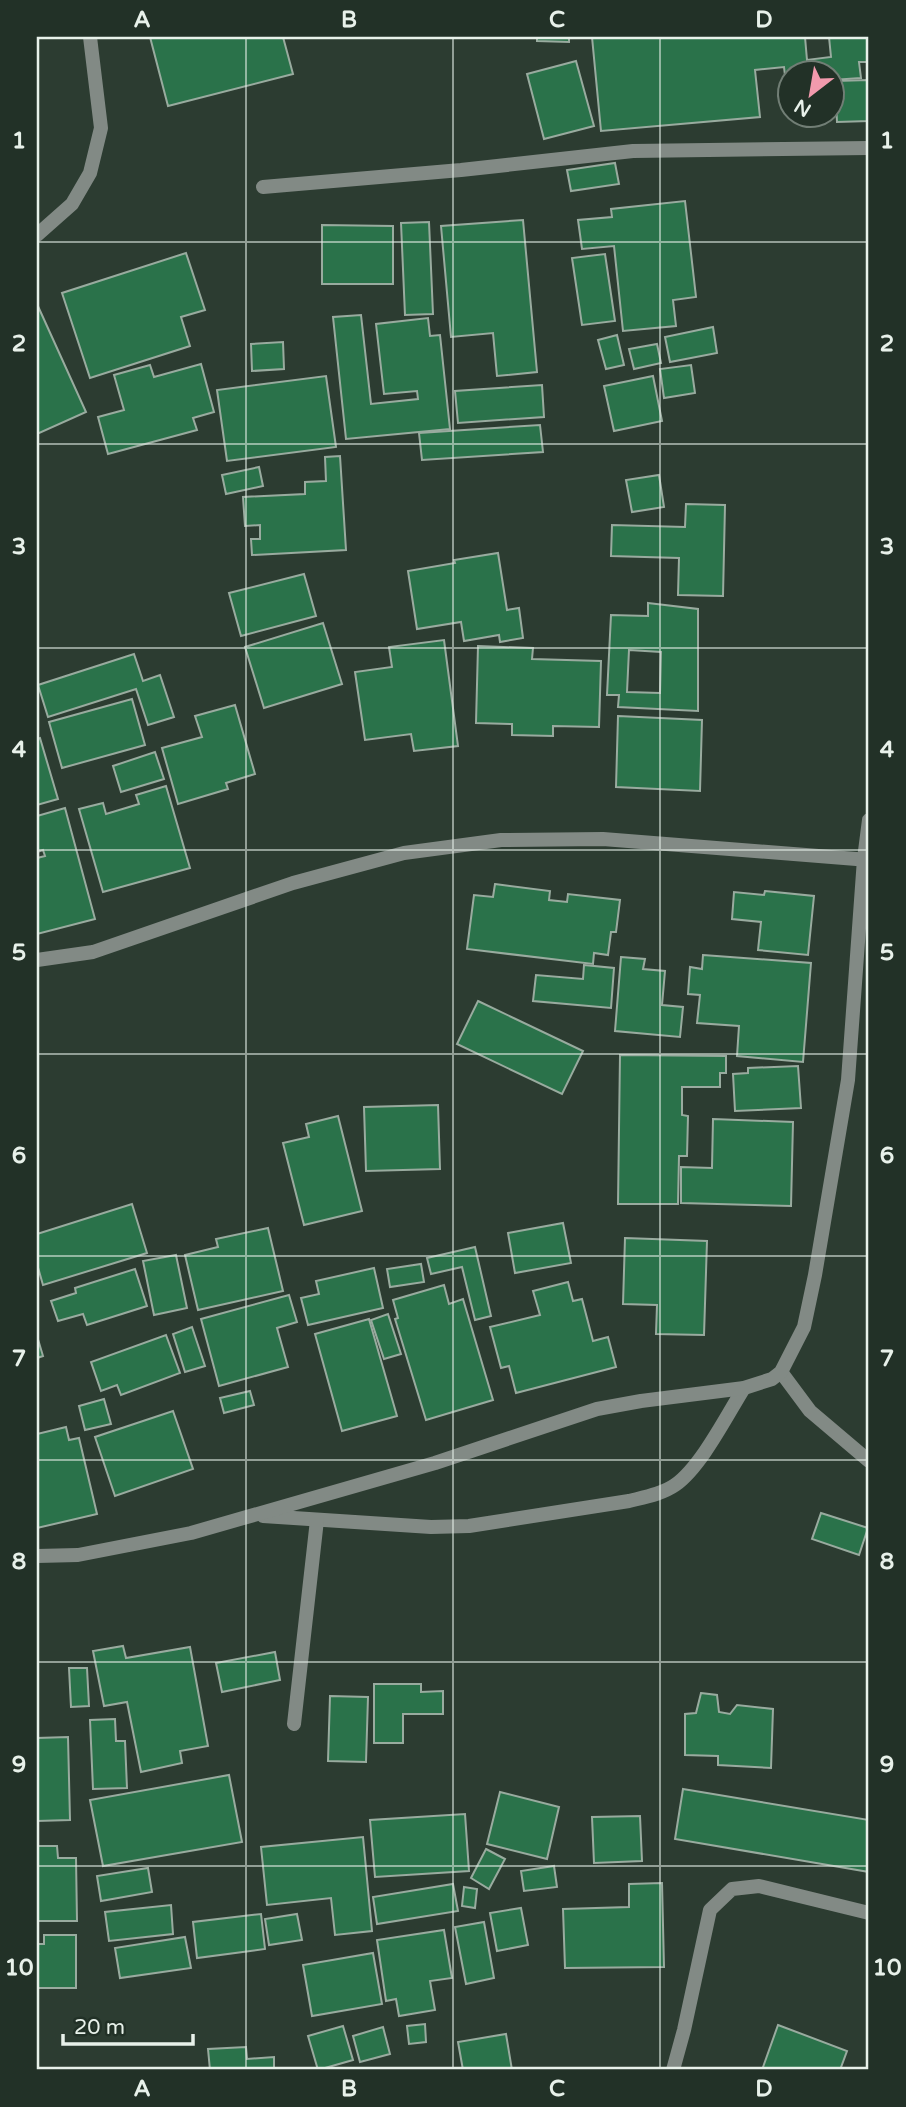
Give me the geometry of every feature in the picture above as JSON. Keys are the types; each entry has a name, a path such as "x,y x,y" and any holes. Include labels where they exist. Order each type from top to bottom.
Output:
{"street":[{"path":"37,235 72,204 90,173 101,128 90,37"},
{"path":"263,187 461,170 633,151 869,148"},
{"path":"37,1556 90,1552 191,1532 435,1462 597,1409 744,1388 772,1378 780,1372 804,1327 816,1275 846,1093 869,820"},
{"path":"37,960 93,953 293,883 404,853 501,840 603,839 867,859"},
{"path":"780,1372 810,1411 869,1461"},
{"path":"254,1516 431,1527 469,1526 629,1502 650,1496 677,1483 691,1469 744,1388"},
{"path":"294,1724 317,1520"},
{"path":"673,2070 710,1910 732,1889 759,1886 869,1913"}],"building":[{"path":"150,37 283,37 293,74 168,106"},
{"path":"537,37 569,37 569,42 537,41"},
{"path":"592,37 805,37 807,60 776,60 776,68 755,70 760,117 601,131"},
{"path":"829,37 869,37 869,62 859,62 861,78 846,79 846,60 807,60 831,57"},
{"path":"576,61 594,126 544,139 527,74"},
{"path":"869,80 869,121 846,122 846,81"},
{"path":"615,163 619,184 571,191 567,170"},
{"path":"685,201 696,297 673,300 676,326 623,331 614,246 582,249 578,220 612,217 611,209"},
{"path":"523,220 537,372 497,376 493,333 451,337 441,226"},
{"path":"429,222 433,314 405,315 401,223"},
{"path":"322,225 393,226 393,284 322,284"},
{"path":"186,253 205,310 181,317 190,346 90,378 62,293"},
{"path":"605,254 615,321 582,325 572,258"},
{"path":"37,304 86,412 37,434"},
{"path":"361,315 371,404 418,399 417,391 384,394 376,324 428,318 430,336 440,335 450,429 346,439 333,317"},
{"path":"713,327 717,353 670,362 665,337"},
{"path":"617,335 624,365 606,369 598,340"},
{"path":"283,342 284,369 252,371 251,344"},
{"path":"657,344 661,363 634,369 629,349"},
{"path":"201,364 214,412 193,418 197,430 108,454 98,417 124,410 114,375 150,365 154,377"},
{"path":"691,365 695,393 664,398 660,369"},
{"path":"326,376 336,447 227,461 217,390"},
{"path":"653,376 662,421 614,431 604,386"},
{"path":"542,385 544,417 458,423 455,391"},
{"path":"540,425 543,452 422,460 419,433"},
{"path":"340,456 346,550 252,555 251,539 260,539 260,525 245,526 243,497 305,494 305,482 326,481 325,457"},
{"path":"259,467 263,486 226,494 222,475"},
{"path":"659,475 664,507 632,512 626,480"},
{"path":"686,504 725,505 723,596 678,595 679,558 611,556 612,525 685,527"},
{"path":"498,553 507,610 519,608 523,638 500,642 499,635 464,641 461,622 417,629 408,571"},
{"path":"304,574 316,616 241,636 229,593"},
{"path":"648,603 698,609 698,711 618,707 619,695 607,695 611,615 648,616","holes":["629,650 661,652 660,693 627,692"]},
{"path":"323,623 342,684 264,708 245,647"},
{"path":"444,640 458,746 414,751 411,734 365,740 355,672 392,667 389,647"},
{"path":"478,646 533,648 532,659 601,661 599,727 553,726 553,736 512,735 512,724 476,723"},
{"path":"134,654 143,681 160,675 174,717 148,725 136,689 48,717 38,685"},
{"path":"132,699 145,745 62,768 49,722"},
{"path":"235,705 255,774 226,783 228,789 178,804 162,748 202,737 195,716"},
{"path":"618,716 702,720 700,791 616,787"},
{"path":"40,738 58,799 37,805 37,739"},
{"path":"155,752 164,779 121,792 113,766"},
{"path":"166,786 190,868 103,892 79,809 103,803 106,814 139,804 136,795"},
{"path":"65,808 95,919 37,934 37,858 45,856 43,850 37,852 37,816"},
{"path":"495,884 550,891 549,900 567,902 568,894 620,900 616,932 611,932 608,955 594,953 593,964 467,949 474,895 493,897"},
{"path":"765,891 814,896 808,955 758,950 761,922 732,919 734,892 764,895"},
{"path":"703,955 811,963 803,1062 737,1056 739,1026 697,1023 700,995 688,994 690,967 702,969"},
{"path":"621,957 645,959 643,969 665,971 662,1005 683,1007 680,1037 615,1031"},
{"path":"584,965 614,968 611,1008 533,1001 536,975 583,979"},
{"path":"478,1001 583,1051 562,1094 457,1044"},
{"path":"620,1055 726,1056 726,1073 720,1073 720,1087 682,1087 682,1115 688,1116 687,1156 679,1156 678,1204 618,1204"},
{"path":"798,1066 801,1108 735,1111 733,1074 748,1073 748,1068"},
{"path":"438,1105 440,1169 366,1171 364,1107"},
{"path":"338,1116 362,1211 304,1225 283,1143 309,1137 306,1124"},
{"path":"713,1119 793,1122 791,1206 681,1203 681,1167 712,1168"},
{"path":"132,1204 147,1253 43,1285 37,1264 37,1234"},
{"path":"563,1223 571,1263 515,1273 508,1233"},
{"path":"268,1228 283,1291 198,1310 185,1255 218,1247 216,1239"},
{"path":"625,1238 707,1241 704,1335 656,1334 657,1305 623,1304"},
{"path":"475,1247 491,1316 475,1320 462,1267 431,1274 427,1258"},
{"path":"176,1255 187,1308 154,1315 143,1261"},
{"path":"421,1264 424,1282 390,1287 387,1269"},
{"path":"374,1268 383,1308 308,1325 301,1298 319,1294 316,1281"},
{"path":"135,1269 147,1306 87,1325 83,1314 58,1321 51,1301 76,1293 75,1288"},
{"path":"568,1282 573,1301 582,1299 593,1341 608,1337 616,1367 516,1393 509,1366 501,1368 490,1327 540,1315 533,1291"},
{"path":"444,1285 449,1304 463,1299 493,1400 426,1420 395,1319 398,1318 393,1300"},
{"path":"289,1295 297,1322 277,1328 288,1367 219,1386 201,1319"},
{"path":"388,1314 401,1354 384,1359 371,1320"},
{"path":"369,1319 397,1416 342,1431 315,1334"},
{"path":"192,1327 205,1366 185,1372 173,1334"},
{"path":"166,1335 180,1373 121,1395 117,1385 101,1391 91,1362"},
{"path":"37,1336 43,1356 37,1358"},
{"path":"250,1391 254,1405 224,1413 220,1398"},
{"path":"104,1399 111,1424 85,1430 79,1406"},
{"path":"173,1411 193,1469 115,1496 95,1437"},
{"path":"66,1427 69,1440 79,1438 97,1514 37,1528 37,1434"},
{"path":"821,1513 868,1528 859,1555 812,1539"},
{"path":"123,1646 126,1658 190,1647 208,1746 180,1751 182,1763 141,1772 127,1702 104,1706 93,1651"},
{"path":"275,1652 280,1680 222,1692 216,1663"},
{"path":"69,1668 87,1668 89,1706 71,1707"},
{"path":"374,1684 421,1684 421,1692 443,1691 443,1714 403,1714 403,1743 374,1743"},
{"path":"701,1693 717,1695 719,1712 730,1714 737,1705 773,1709 771,1768 718,1765 718,1756 685,1755 685,1714 696,1713"},
{"path":"330,1696 368,1697 366,1762 328,1761"},
{"path":"115,1719 116,1741 125,1741 127,1788 93,1789 90,1720"},
{"path":"68,1737 70,1820 37,1821 37,1738"},
{"path":"229,1775 242,1842 103,1866 90,1800"},
{"path":"683,1789 869,1820 869,1872 675,1839"},
{"path":"500,1792 559,1807 547,1859 487,1844"},
{"path":"465,1814 469,1871 375,1877 370,1820"},
{"path":"640,1816 642,1861 594,1863 592,1817"},
{"path":"363,1837 372,1931 335,1935 331,1898 267,1905 261,1847"},
{"path":"37,1846 57,1846 58,1858 76,1858 77,1921 37,1921"},
{"path":"486,1849 505,1859 489,1889 471,1878"},
{"path":"554,1866 557,1887 524,1891 521,1871"},
{"path":"148,1868 152,1892 101,1901 97,1876"},
{"path":"662,1883 664,1967 565,1968 563,1909 629,1907 629,1884"},
{"path":"453,1884 458,1911 377,1924 373,1897"},
{"path":"464,1887 477,1889 475,1908 462,1906"},
{"path":"171,1905 173,1934 109,1941 105,1912"},
{"path":"521,1908 528,1945 497,1951 490,1913"},
{"path":"261,1914 265,1949 197,1958 193,1922"},
{"path":"297,1914 302,1940 269,1945 265,1919"},
{"path":"484,1922 494,1978 466,1984 455,1927"},
{"path":"444,1930 452,1978 430,1981 435,2010 399,2016 396,1999 386,2001 377,1940"},
{"path":"44,1935 76,1935 76,1988 37,1988 37,1944 44,1944"},
{"path":"185,1937 191,1968 120,1978 115,1948"},
{"path":"373,1953 382,2004 312,2016 303,1965"},
{"path":"425,2024 426,2042 409,2044 407,2026"},
{"path":"778,2025 847,2051 840,2070 762,2070"},
{"path":"343,2026 353,2060 318,2070 308,2036"},
{"path":"383,2027 390,2054 360,2062 353,2036"},
{"path":"506,2034 512,2070 463,2070 458,2042"},
{"path":"246,2047 247,2059 274,2057 274,2070 210,2070 208,2049"}]}
